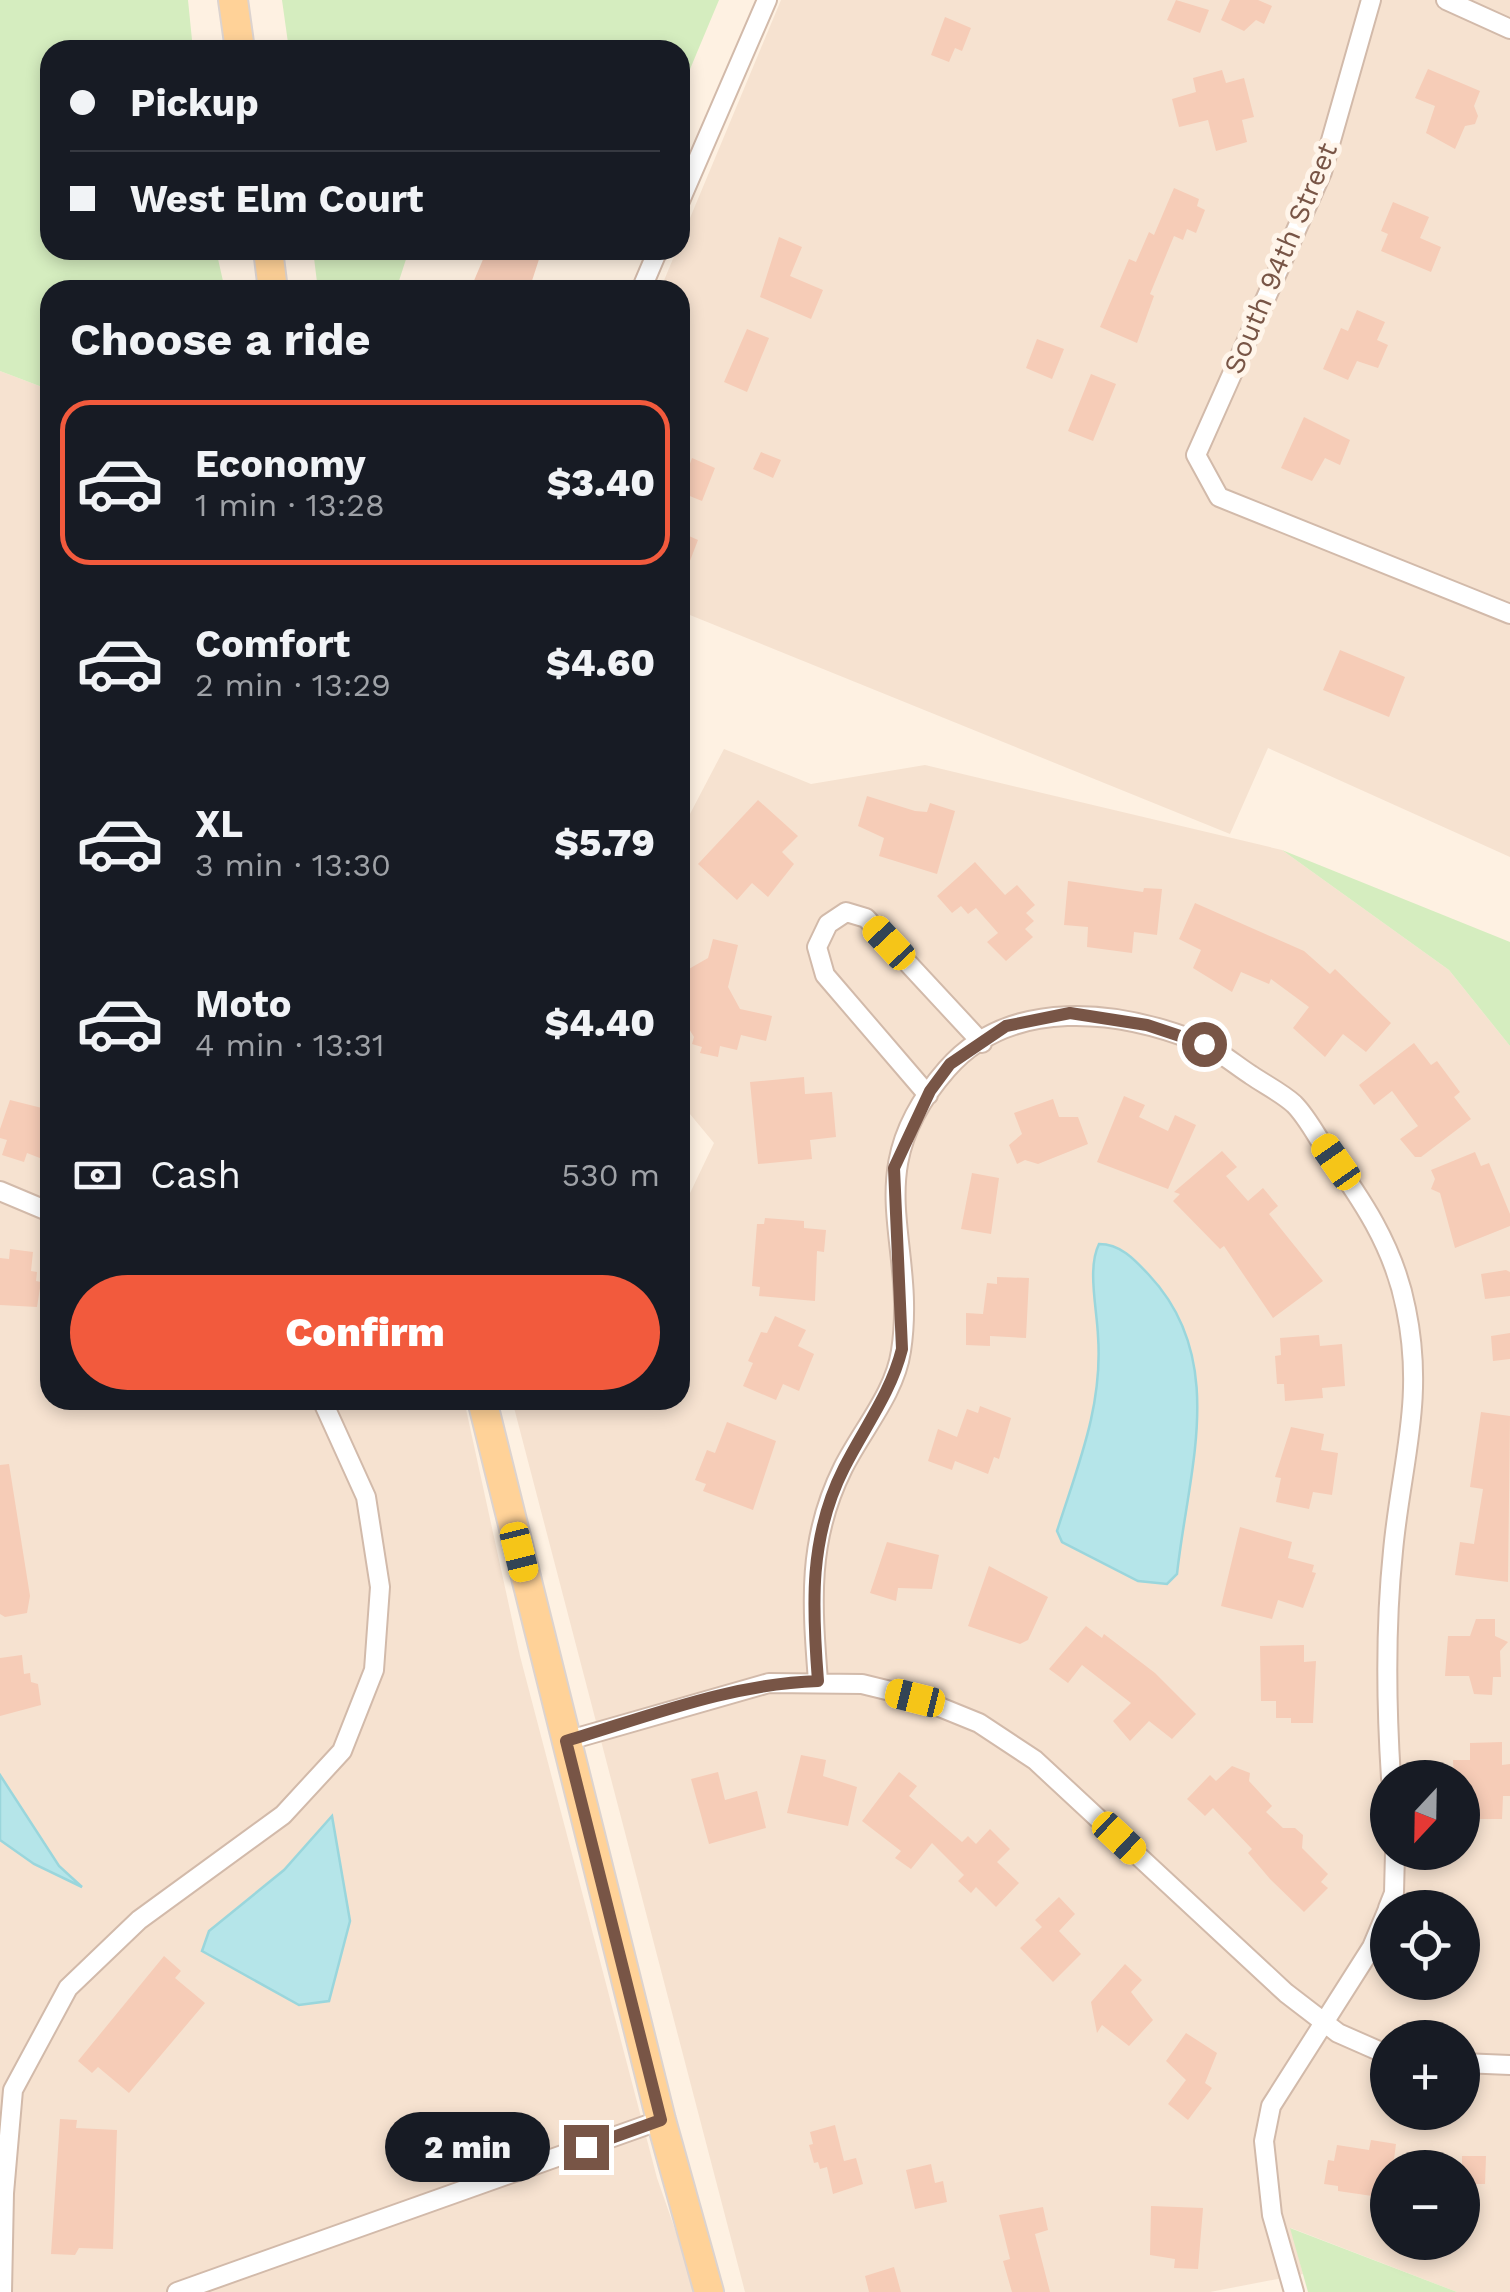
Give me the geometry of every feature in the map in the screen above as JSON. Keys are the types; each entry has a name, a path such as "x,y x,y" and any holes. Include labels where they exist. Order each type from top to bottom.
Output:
{"main road":[{"path":"233,0 239,40"},
{"path":"484,1410 661,2120 710,2292"}],"street":[{"path":"690,177 767,0"},
{"name":"South 94th Street","path":"1371,0 1322,172 1196,455 1219,497 1510,614"},
{"path":"1446,0 1510,28"},
{"path":"928,1095 825,975 817,947 828,924 846,912 866,918 982,1043"},
{"path":"818,1681 811,1584 821,1526 842,1470 898,1362 900,1265 893,1209 894,1168 928,1095 950,1064 1006,1026 1070,1013 1147,1025 1204,1044 1294,1104 1378,1222 1406,1308 1416,1409 1393,1545 1384,1659 1390,1760"},
{"path":"0,1191 40,1208"},
{"path":"2,2292 4,2192 13,2090 68,1988 139,1920 283,1815 342,1751 374,1670 380,1587 366,1497 327,1410"},
{"path":"566,1741 709,1696 769,1683 862,1684 915,1698 979,1723 1021,1751 1286,1993 1325,2023 1370,2047"},
{"path":"1294,2292 1272,2214 1264,2141 1271,2106 1370,1950"},
{"path":"1480,2064 1510,2064"},
{"path":"177,2292 661,2120"}],"shaded area":[{"path":"781,0 1510,0 1510,857 1268,748 1230,834 690,615 690,280 664,280 673,260 690,260 690,218"},
{"path":"0,371 40,386 40,1410 466,1410 520,1656 657,2178 697,2292 0,2292"},
{"path":"724,749 811,784 925,765 1282,850 1449,970 1510,1046 1510,2292 1457,2292 1374,2260 1480,2260 1480,2150 1370,2150 1370,2258 1291,2228 1303,2274 1210,2292 745,2292 515,1410 690,1410 690,1193 714,1143 690,1114 690,814"}],"green space":[{"path":"0,0 188,0 192,40 40,40 40,260 218,260 223,280 40,280 40,386 0,371"},
{"path":"282,0 719,0 690,69 690,40 288,40"},
{"path":"314,260 406,260 399,280 317,280"},
{"path":"1282,850 1510,942 1510,1046 1449,970"},
{"path":"1290,2228 1457,2292 1308,2292"}],"water":[{"path":"1099,1244 1121,1250 1149,1275 1174,1308 1189,1343 1196,1380 1194,1457 1177,1574 1167,1584 1138,1581 1062,1542 1057,1531 1087,1435 1097,1387 1093,1277"},
{"path":"0,1775 59,1866 82,1887 34,1864 0,1840"},
{"path":"332,1816 350,1921 329,2001 299,2005 202,1951 209,1931 284,1870"}],"building":[{"path":"1176,0 1209,10 1200,33 1167,20"},
{"path":"1230,0 1258,0 1272,6 1264,24 1256,20 1244,31 1221,20"},
{"path":"945,17 971,28 962,51 955,48 949,62 931,55"},
{"path":"1428,69 1480,91 1474,106 1478,116 1475,124 1465,126 1455,149 1426,133 1435,106 1415,98"},
{"path":"1222,70 1226,83 1244,78 1254,117 1242,120 1247,142 1216,151 1208,120 1179,127 1172,99 1196,92 1193,78"},
{"path":"1174,188 1199,199 1197,206 1205,210 1196,233 1187,229 1183,240 1174,236 1150,294 1154,296 1137,343 1100,327 1129,259 1136,262 1149,232 1154,235"},
{"path":"1393,202 1429,217 1420,238 1441,247 1431,272 1381,251 1388,234 1381,231"},
{"path":"779,237 802,247 790,276 823,290 811,319 760,297"},
{"path":"483,260 539,260 532,280 474,280"},
{"path":"1357,310 1385,322 1377,340 1388,345 1378,368 1357,361 1348,380 1323,369 1341,328 1348,331"},
{"path":"747,329 769,338 747,392 724,382"},
{"path":"1037,339 1064,349 1052,379 1026,368"},
{"path":"1091,374 1116,384 1093,441 1068,431"},
{"path":"1304,417 1350,440 1340,465 1325,458 1312,481 1281,468"},
{"path":"761,452 781,460 773,478 753,469"},
{"path":"692,458 715,468 702,501 690,496"},
{"path":"690,536 698,540 690,561"},
{"path":"1340,650 1405,677 1389,717 1323,690"},
{"path":"867,796 915,811 927,812 930,803 955,811 937,874 879,856 884,838 858,826"},
{"path":"758,800 798,836 782,852 794,864 768,897 752,883 737,900 698,864"},
{"path":"975,862 1005,895 1017,885 1035,905 1026,913 1034,921 1025,929 1033,937 1006,961 987,942 998,933 976,908 968,914 961,906 952,913 937,896"},
{"path":"1068,881 1143,892 1144,888 1162,889 1157,935 1134,932 1132,953 1087,947 1088,927 1064,925"},
{"path":"1195,903 1304,951 1330,974 1335,969 1391,1023 1366,1052 1343,1034 1325,1057 1293,1028 1309,1007 1271,979 1269,984 1241,972 1232,992 1193,968 1201,950 1179,939"},
{"path":"713,939 738,945 728,987 740,1009 772,1016 766,1041 741,1035 737,1050 720,1046 718,1057 700,1053 702,1047 692,1044 690,968 708,958"},
{"path":"1414,1043 1431,1065 1437,1061 1460,1092 1454,1097 1471,1119 1421,1157 1415,1157 1400,1139 1418,1126 1392,1091 1374,1105 1359,1085"},
{"path":"804,1077 805,1094 832,1092 836,1137 810,1140 812,1159 758,1164 750,1082"},
{"path":"1124,1096 1145,1105 1139,1117 1168,1131 1175,1115 1196,1125 1168,1189 1097,1162"},
{"path":"1053,1099 1059,1117 1078,1117 1088,1144 1038,1164 1025,1160 1017,1164 1009,1145 1022,1134 1014,1113"},
{"path":"10,1100 40,1108 40,1158 27,1153 24,1162 2,1155 7,1140 0,1138"},
{"path":"1222,1151 1237,1167 1226,1176 1248,1201 1263,1188 1278,1206 1269,1214 1323,1281 1273,1318 1224,1246 1220,1249 1173,1201 1180,1194 1174,1192"},
{"path":"1475,1152 1481,1166 1489,1163 1510,1214 1510,1226 1455,1248 1440,1193 1431,1189 1435,1179 1431,1170"},
{"path":"972,1173 999,1178 991,1234 961,1229"},
{"path":"765,1218 804,1221 804,1228 826,1230 824,1252 817,1251 815,1301 759,1296 760,1287 752,1286 757,1224 764,1224"},
{"path":"10,1249 33,1252 31,1271 37,1272 36,1281 40,1282 37,1307 0,1305 0,1258 9,1259"},
{"path":"1510,1272 1510,1296 1485,1299 1481,1274"},
{"path":"997,1277 1029,1278 1026,1338 990,1336 990,1346 966,1345 966,1313 983,1314 987,1283 997,1284"},
{"path":"775,1316 806,1330 798,1346 814,1354 799,1391 783,1384 776,1400 743,1386 753,1363 748,1361 761,1332 767,1333"},
{"path":"1510,1333 1510,1359 1493,1361 1491,1336"},
{"path":"1319,1335 1320,1346 1342,1344 1345,1386 1322,1388 1323,1398 1285,1401 1284,1384 1277,1384 1275,1356 1281,1355 1280,1338"},
{"path":"980,1406 1011,1418 999,1459 994,1457 988,1474 955,1461 952,1470 928,1461 938,1429 957,1437 967,1409 978,1413"},
{"path":"1481,1412 1510,1416 1508,1582 1455,1575 1460,1542 1474,1544 1483,1489 1470,1487"},
{"path":"727,1422 776,1441 753,1510 703,1491 706,1484 695,1480 707,1450 715,1453"},
{"path":"1291,1427 1324,1434 1321,1450 1338,1453 1332,1495 1313,1492 1309,1509 1276,1502 1281,1478 1275,1477"},
{"path":"9,1464 30,1596 27,1613 5,1617 0,1614 0,1465"},
{"path":"1240,1527 1292,1542 1288,1558 1314,1565 1312,1572 1316,1573 1303,1608 1278,1600 1272,1619 1221,1606"},
{"path":"887,1542 939,1555 932,1589 898,1588 896,1601 870,1593"},
{"path":"989,1566 1048,1597 1028,1640 1020,1644 968,1626"},
{"path":"1476,1619 1495,1619 1495,1636 1508,1642 1500,1651 1501,1677 1493,1677 1492,1695 1474,1694 1469,1676 1445,1676 1448,1636 1470,1636"},
{"path":"1086,1626 1102,1638 1104,1634 1155,1673 1196,1714 1172,1739 1149,1721 1130,1741 1113,1721 1131,1703 1082,1665 1068,1683 1049,1669"},
{"path":"1304,1645 1304,1662 1316,1661 1313,1723 1291,1723 1291,1718 1276,1718 1276,1701 1261,1701 1260,1646"},
{"path":"22,1655 24,1674 30,1673 31,1682 38,1684 41,1705 0,1716 0,1658"},
{"path":"1502,1742 1502,1765 1510,1764 1510,1796 1503,1796 1502,1819 1480,1819 1480,1760 1470,1760 1470,1743"},
{"path":"801,1755 826,1760 823,1776 857,1787 848,1826 787,1813"},
{"path":"1232,1766 1250,1773 1249,1781 1272,1806 1266,1812 1283,1828 1295,1828 1303,1835 1302,1848 1328,1874 1321,1882 1328,1888 1304,1912 1270,1879 1248,1853 1252,1849 1213,1808 1205,1816 1187,1799 1210,1775 1216,1781"},
{"path":"718,1772 725,1800 757,1791 766,1828 709,1844 691,1779"},
{"path":"899,1772 917,1786 909,1796 962,1842 968,1836 976,1844 990,1829 1010,1849 997,1862 1019,1883 996,1907 976,1887 971,1893 958,1881 964,1875 932,1843 911,1869 895,1858 901,1851 862,1821"},
{"path":"1059,1897 1075,1914 1059,1931 1081,1954 1053,1982 1020,1948 1042,1927 1035,1920"},
{"path":"164,1956 181,1971 175,1978 205,2003 129,2093 98,2067 92,2073 78,2061"},
{"path":"1125,1964 1142,1980 1131,1992 1153,2020 1129,2046 1102,2025 1097,2033 1091,2002"},
{"path":"1186,2033 1217,2053 1205,2083 1212,2088 1188,2120 1168,2104 1186,2080 1166,2061"},
{"path":"60,2119 77,2120 76,2128 117,2130 113,2249 79,2248 75,2255 51,2254"},
{"path":"835,2125 844,2161 856,2158 863,2184 833,2194 827,2167 820,2169 818,2162 814,2163 809,2145 813,2144 810,2132"},
{"path":"1371,2140 1396,2144 1395,2150 1370,2150 1370,2196 1338,2191 1338,2186 1324,2184 1328,2160 1334,2161 1337,2145 1369,2150"},
{"path":"1480,2156 1486,2156 1485,2184 1480,2184"},
{"path":"931,2164 935,2183 943,2181 947,2202 915,2209 906,2170"},
{"path":"1151,2206 1203,2208 1198,2269 1174,2268 1175,2259 1150,2255"},
{"path":"1043,2207 1048,2230 1035,2234 1050,2292 1012,2292 1003,2261 1010,2259 999,2215"},
{"path":"894,2267 901,2292 869,2292 865,2276"}],"route":[{"path":"586,2147 661,2120 566,1741 709,1696 769,1683 818,1681 811,1584 821,1526 842,1470 895,1376 902,1349 894,1168 930,1091 950,1064 1006,1026 1070,1013 1147,1025 1204,1044"}]}
